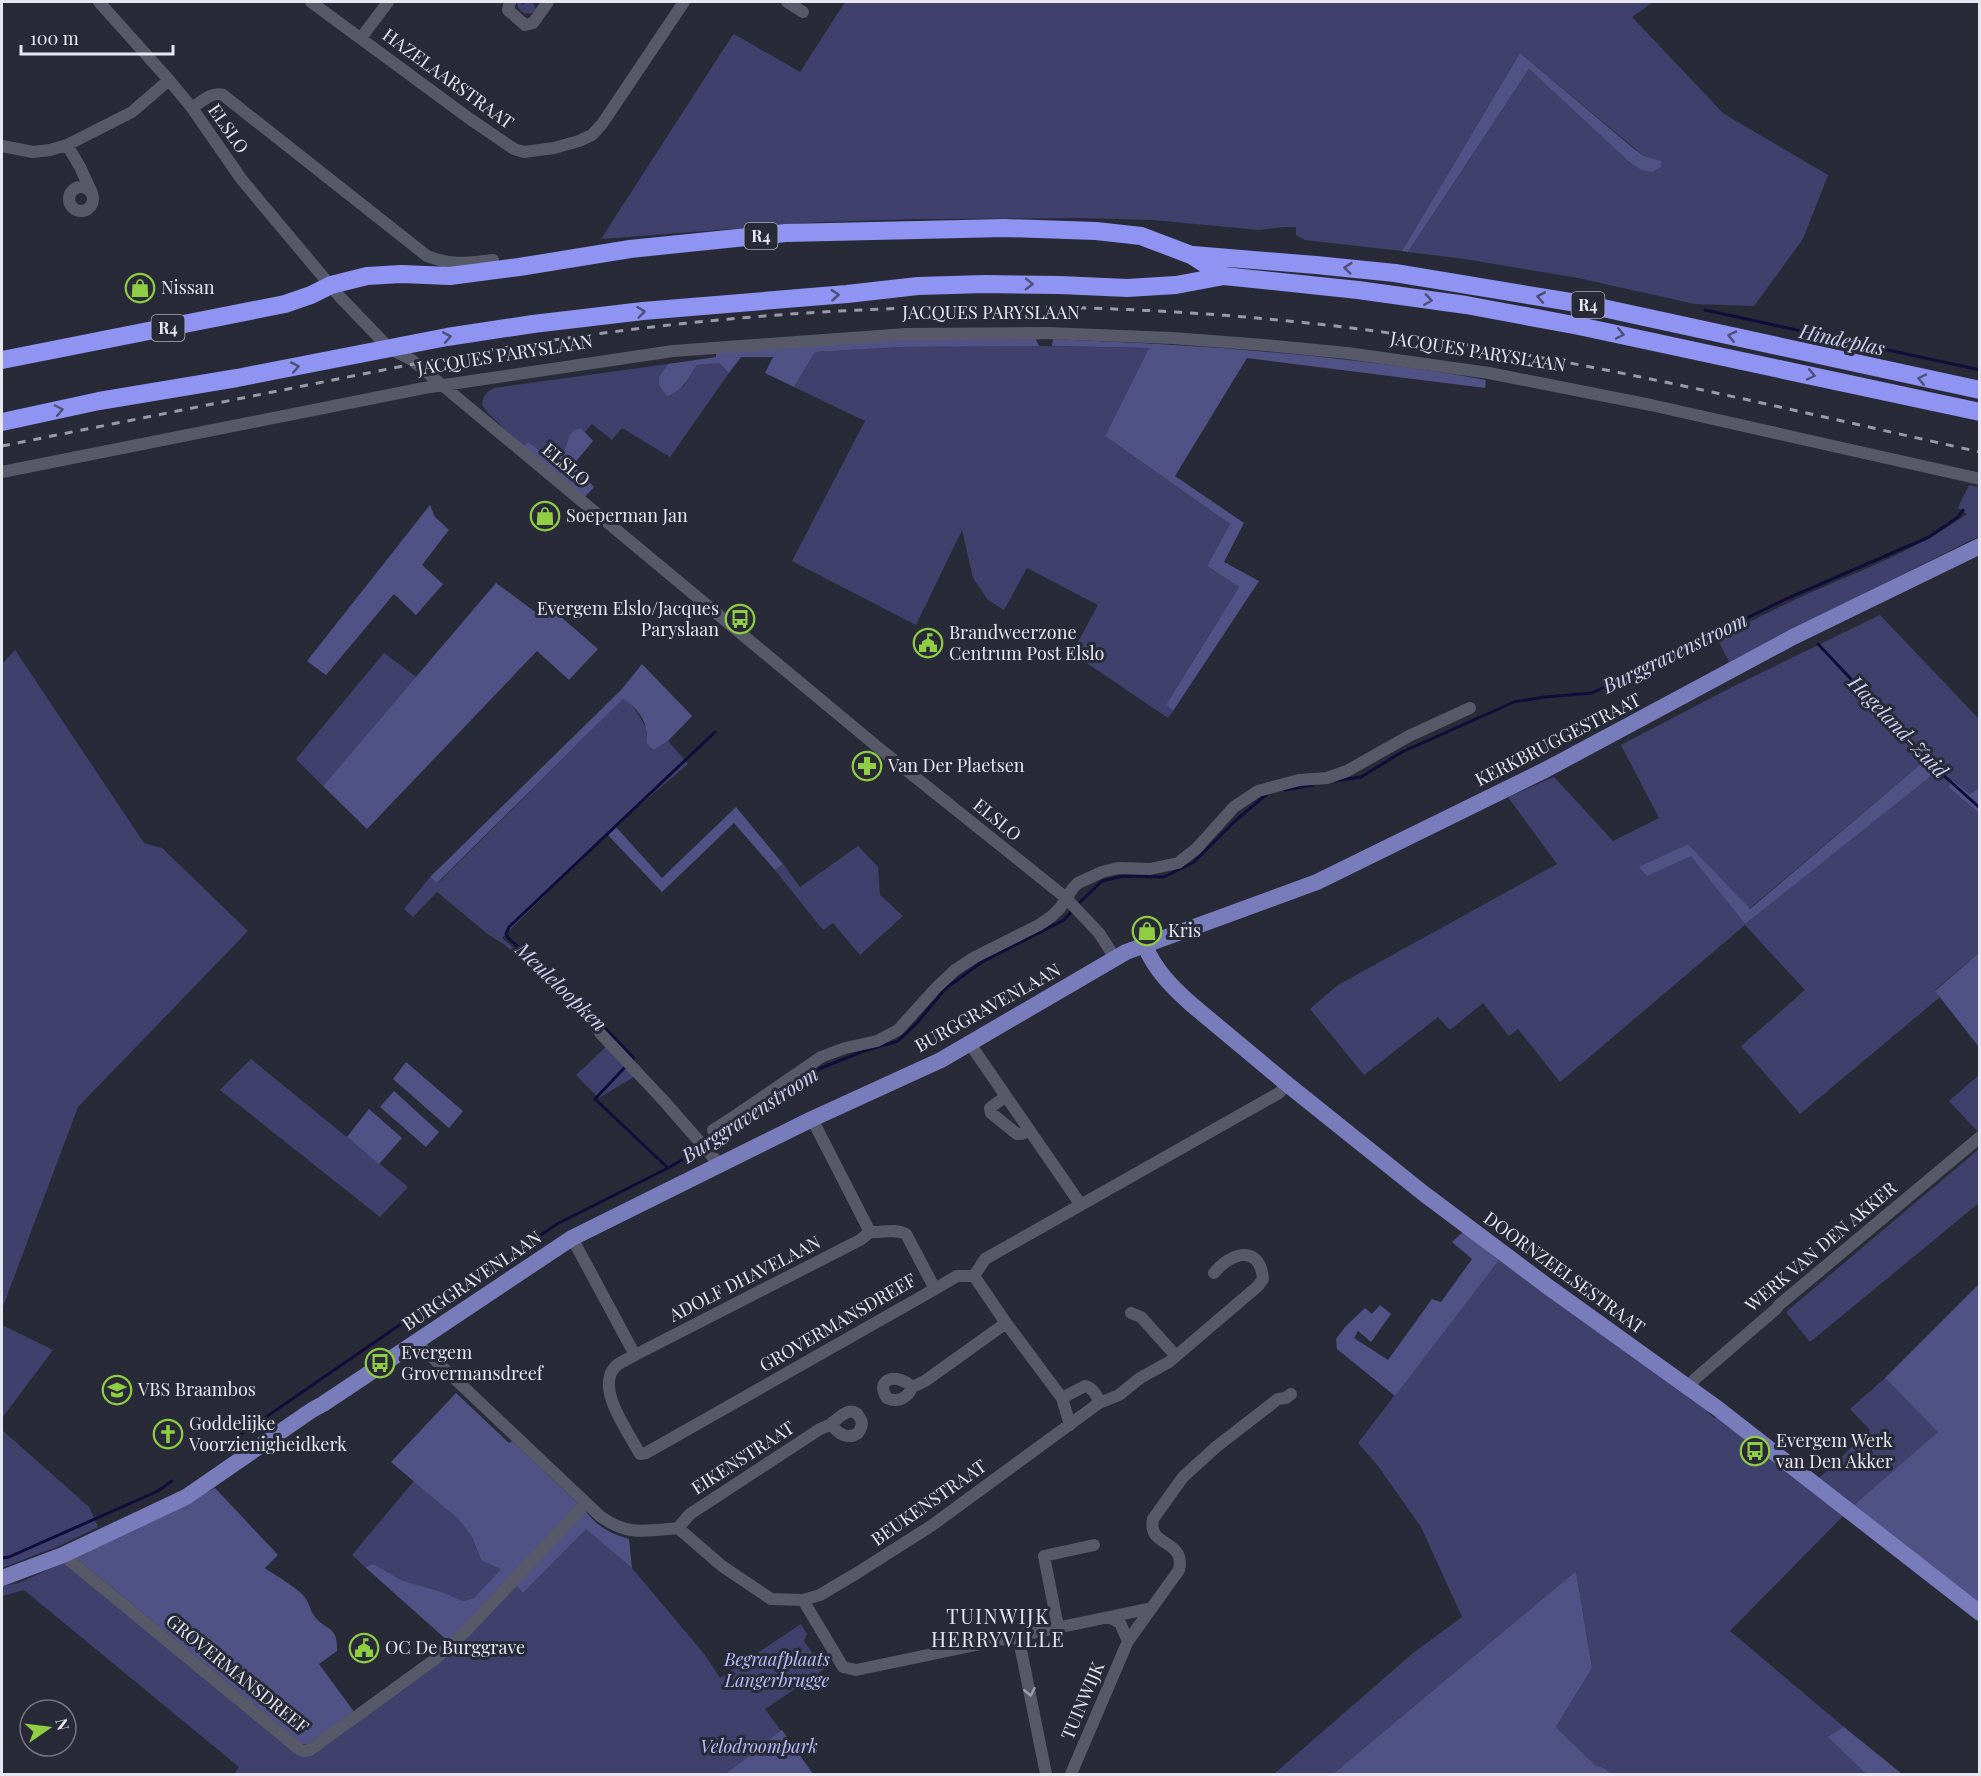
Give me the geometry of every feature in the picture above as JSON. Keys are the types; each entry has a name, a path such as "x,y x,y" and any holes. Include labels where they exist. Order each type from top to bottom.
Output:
{"highway":[{"name":"JACQUES PARYSLAAN","path":"2,360 285,304 311,296 331,285 367,276 401,274 450,276 630,249 786,233 1005,228 1096,231 1141,236 1191,255 1224,276"},
{"name":"JACQUES PARYSLAAN","path":"1191,255 1395,273 1589,305 1980,390"},
{"name":"JACQUES PARYSLAAN","path":"2,422 99,401 237,378 447,337 544,322 918,286 1028,284 1127,288 1176,285 1224,276 1358,290 1466,305 1568,324 1980,412"}],"main road":[{"name":"KERKBRUGGESTRAAT","path":"1145,946 1317,882 1368,858 1547,769 1793,637 1980,546"},
{"name":"BURGGRAVENLAAN","path":"2,1578 63,1555 186,1497 306,1413 572,1238 812,1119 941,1060 1115,958 1145,946"},
{"name":"DOORNZEELSESTRAAT","path":"1145,946 1157,969 1168,983 1287,1084 1483,1238 1688,1387 1980,1613"}],"street":[{"name":"ELSLO","path":"99,2 192,108 242,180 356,314 390,349 412,360 443,385 871,741 1067,900 1107,943 1115,958"},
{"name":"HAZELAARSTRAAT","path":"311,2 455,108 514,149 524,152 554,148 592,135 602,124 684,2"},
{"path":"361,38 388,2"},
{"path":"510,2 508,10 525,25 533,23 548,2"},
{"path":"787,2 804,12"},
{"path":"2,146 33,152 67,145 132,112 169,80"},
{"name":"ELSLO","path":"192,108 213,94 223,95 427,256 456,265 493,260"},
{"path":"67,145 92,194"},
{"name":"JACQUES PARYSLAAN","path":"2,472 443,385 673,351 813,339 956,333 1048,333 1172,338 1347,353 1489,373 1663,407 1980,479"},
{"path":"713,1130 821,1057 845,1048 877,1041 898,1030 955,970 983,952 1048,919 1067,900 1078,883 1102,872 1118,868 1150,869 1178,863 1196,849 1234,807 1258,790 1299,780 1327,778 1347,771 1408,736 1470,708"},
{"path":"600,1032 719,1164"},
{"path":"970,1044 1080,1205"},
{"path":"1070,1425 1062,1398 974,1276 985,1259 1279,1093 1287,1084"},
{"path":"1005,1097 990,1108 991,1113 1017,1134 1028,1130"},
{"path":"812,1119 870,1232 882,1233 894,1230 906,1234 935,1289"},
{"name":"WERK VAN DEN AKKER","path":"1688,1387 1695,1378 1776,1310 1779,1305 1980,1137"},
{"name":"ADOLF DHAVELAAN","path":"623,1422 608,1393 608,1380 615,1367 860,1240 870,1232"},
{"path":"572,1238 635,1355"},
{"name":"BEUKENSTRAAT","path":"678,1528 722,1566 771,1599 803,1600 819,1595 857,1574 931,1526 1100,1403 1119,1395 1140,1378 1159,1369 1258,1286 1263,1279 1258,1263 1245,1254 1234,1256 1214,1273"},
{"name":"GROVERMANSDREEF","path":"623,1422 640,1454 646,1453 957,1276 974,1276"},
{"path":"1131,1313 1141,1317 1176,1356"},
{"path":"912,1387 925,1382 1006,1323"},
{"path":"416,1342 610,1523 627,1530 651,1532 678,1528"},
{"path":"1062,1398 1085,1386 1089,1387 1100,1403"},
{"name":"TUINWIJK","path":"1071,1774 1128,1641 1179,1570 1181,1561 1179,1553 1154,1534 1151,1528 1153,1519 1183,1477 1216,1447 1278,1399 1286,1398 1291,1394"},
{"name":"EIKENSTRAAT","path":"678,1528 690,1514 820,1429 831,1425"},
{"name":"GROVERMANSDREEF","path":"63,1555 303,1751 310,1750 434,1660 467,1630 586,1503"},
{"path":"1058,1627 1044,1556 1094,1545"},
{"path":"803,1600 843,1666 856,1670 1152,1608"},
{"path":"1108,1617 1120,1623 1128,1641"},
{"path":"1018,1635 1046,1774"}],"green space":[{"path":"517,2 523,5 526,2 533,2 536,11 529,14 523,12"},
{"path":"845,2 1653,2 1632,17 1724,114 1828,175 1803,239 1754,306 1695,304 1578,278 1408,252 1529,69 1628,161 1641,170 1644,156 1520,53 1402,251 1305,240 1296,235 1296,227 1259,230 1153,220 1080,218 821,222 601,239 734,34 800,72"},
{"path":"902,347 1149,348 1105,436 1230,524 1207,566 1239,587 1166,705 1173,711 1168,718 1072,653 1098,605 1027,568 1004,610 988,600 973,578 962,530 916,625 792,561 865,421 794,387 815,352"},
{"path":"719,363 729,373 670,457 622,428 612,440 592,424 585,432 581,428 562,455 552,461 528,443 523,447 482,405 485,395 494,388 668,364 665,369 683,387 697,365"},
{"path":"1969,485 1979,487 1979,536 1729,662 1717,638 1931,537 1967,514 1958,508"},
{"path":"1880,615 1979,719 1979,788 1970,794 1952,780 1948,787 1979,813 1979,953 1935,990 1940,997 1800,1114 1741,1046 1805,990 1745,925 1560,1082 1518,1029 1509,1036 1483,1003 1450,1030 1438,1017 1364,1075 1310,1009 1338,985 1557,864 1508,797 1554,777 1613,841 1659,818 1621,745 1734,686","holes":["1922,763 1745,924 1691,855 1639,868 1688,844 1749,909"]},
{"path":"15,650 144,843 162,848 248,931 78,1107 2,1309 2,664"},
{"path":"384,653 416,677 323,786 296,759"},
{"path":"623,699 630,702 640,717 646,728 646,736 654,750 668,741 688,764 615,826 502,938 562,989 643,1070 641,1072 505,945 489,935 437,892 413,917 404,909 430,877 438,883"},
{"path":"858,846 878,867 880,895 903,916 860,955 833,923 823,930 775,870 783,864 800,887"},
{"path":"608,1045 637,1075 599,1098 576,1075"},
{"path":"251,1059 408,1187 380,1217 220,1090"},
{"path":"1979,1075 1980,1129 1977,1131 1949,1101"},
{"path":"1979,1149 1979,1203 1810,1342 1786,1312"},
{"path":"1499,1260 1708,1409 1714,1418 1717,1417 1844,1515 1730,1631 1844,1727 1829,1737 1866,1774 1611,1774 1606,1769 1595,1765 1556,1727 1592,1668 1576,1571 1333,1774 1274,1774 1413,1653 1462,1617 1421,1527 1378,1466 1358,1443"},
{"path":"2,1325 53,1350 2,1418"},
{"path":"1885,1378 1939,1432 1854,1505 1819,1478 1870,1430 1850,1409"},
{"path":"2,1430 89,1507 98,1527 59,1546 2,1568"},
{"path":"414,1481 458,1519 472,1537 481,1560 502,1568 474,1598 463,1601 401,1580 374,1564 365,1567 352,1555"},
{"path":"586,1528 632,1568 705,1655 720,1678 801,1624 807,1634 804,1641 813,1654 821,1654 829,1666 765,1709 813,1774 234,1774 239,1767 24,1590 2,1596 2,1586 19,1583 75,1557 304,1745 432,1658 510,1577 523,1593"}],"shaded area":[{"path":"1520,53 1633,148 1644,156 1661,161 1661,167 1653,172 1641,170 1628,161 1529,69 1408,252 1402,251"},
{"path":"1035,337 1039,346 902,347 815,352 794,387 765,373 773,357 741,357 729,373 719,363 697,365 681,387 667,396 659,385 659,377 668,364 716,357 716,351 915,338"},
{"path":"1053,339 1161,344 1324,357 1486,380 1485,388 1247,358 1175,476 1244,523 1224,562 1259,581 1173,711 1166,705 1239,587 1207,566 1230,524 1105,436 1149,348 1052,346"},
{"path":"581,428 593,441 573,465 594,487 584,498 523,447 528,442 552,461 563,452 571,433"},
{"path":"430,505 435,517 449,530 422,565 443,584 416,615 394,594 326,675 307,661"},
{"path":"496,583 538,614 546,604 598,649 569,680 537,651 367,829 323,786"},
{"path":"642,664 692,716 668,741 654,750 647,744 645,725 641,716 623,699 437,883 430,877 622,689"},
{"path":"1922,763 1932,775 1745,924 1691,856 1647,876 1639,867 1688,844 1750,909"},
{"path":"1952,780 1970,794 1979,788 1979,813 1948,787"},
{"path":"736,807 783,864 775,870 734,823 662,892 608,835 615,826 662,878"},
{"path":"1979,953 1979,1047 1935,991"},
{"path":"406,1062 463,1111 449,1128 393,1079"},
{"path":"394,1091 439,1132 426,1147 380,1107"},
{"path":"369,1109 402,1138 379,1164 347,1137"},
{"path":"1463,1232 1499,1260 1395,1396 1337,1349 1336,1339 1365,1308 1372,1314 1380,1305 1391,1314 1371,1342 1358,1331 1354,1338 1388,1360 1432,1299 1441,1302 1472,1259 1452,1242"},
{"path":"1979,1284 1979,1603 1854,1505 1938,1432 1885,1378"},
{"path":"456,1393 509,1443 512,1441 598,1524 629,1539 632,1568 586,1529 523,1593 510,1578 449,1642 365,1567 374,1564 401,1580 463,1601 474,1598 501,1569 481,1560 472,1537 458,1519 391,1462"},
{"path":"215,1488 278,1555 265,1568 301,1593 315,1617 336,1637 337,1651 319,1664 355,1713 308,1744 302,1744 75,1557"},
{"path":"1576,1571 1592,1668 1556,1727 1595,1765 1606,1769 1611,1774 1333,1774"},
{"path":"1844,1727 1902,1774 1866,1774 1828,1737"},
{"path":"782,1730 813,1774 726,1774"}],"waterway":[{"name":"Hindeplas","path":"1705,310 1980,370"},
{"name":"Burggravenstroom","path":"1335,781 1361,777 1402,752 1514,702 1592,693 1786,599 1929,537 1958,517 1963,510"},
{"name":"Hageland-Zuid","path":"1818,644 1932,765 1980,808"},
{"name":"Meuleloopken","path":"632,1060 634,1058 574,996 506,934 509,927 715,732"},
{"name":"Burggravenstroom","path":"1285,790 1313,785"},
{"name":"Burggravenstroom","path":"1077,905 1102,881 1123,876 1164,877 1194,862 1235,821 1267,794"},
{"name":"Burggravenstroom","path":"707,1144 821,1068 864,1051 898,1041 916,1024 945,989 982,962 1064,920 1073,910"},
{"name":"Meuleloopken","path":"627,1065 595,1099 668,1168"},
{"name":"Burggravenstroom","path":"218,1450 401,1324 464,1287 557,1224 668,1168 702,1148"},
{"name":"Burggravenstroom","path":"2,1558 9,1557 158,1491 172,1481"}],"railway":[{"path":"2,446 431,361 575,337 717,320 812,313 908,308 1016,307 1197,313 1317,324 1437,340 1642,377 1980,452"}],"place":[{"name":"Nissan","path":"140,288"},
{"name":"Soeperman Jan","path":"545,516"},
{"name":"Evergem Elslo/Jacques Paryslaan","path":"740,619"},
{"name":"Brandweerzone Centrum Post Elslo","path":"928,643"},
{"name":"Van Der Plaetsen","path":"867,766"},
{"name":"Kris","path":"1147,931"},
{"name":"Evergem Grovermansdreef","path":"380,1363"},
{"name":"VBS Braambos","path":"117,1390"},
{"name":"Goddelijke Voorzienigheidkerk","path":"168,1434"},
{"name":"Evergem Werk van Den Akker","path":"1755,1451"},
{"name":"OC De Burggrave","path":"364,1648"}],"district":[{"name":"TUINWIJK HERRYVILLE","path":"998,1628"}],"park label":[{"name":"Begraafplaats Langerbrugge","path":"777,1670"},
{"name":"Velodroompark","path":"759,1747"}]}
